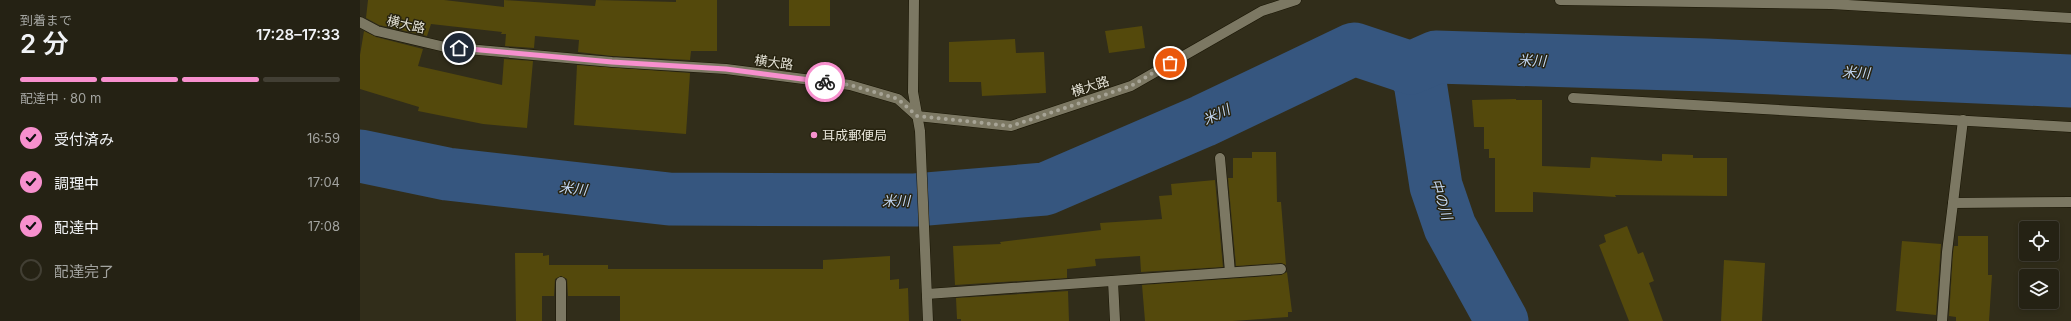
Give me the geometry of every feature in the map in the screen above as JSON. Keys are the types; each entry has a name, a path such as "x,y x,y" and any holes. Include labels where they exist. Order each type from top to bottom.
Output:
{"street":[{"path":"914,0 912,32 913,92 920,131 928,321"},
{"name":"横大路","path":"360,22 377,31 445,47 612,62 726,69 850,85 898,99 917,116 1011,126 1131,86 1262,11 1296,0"},
{"path":"1560,0 1831,4 2071,18"},
{"path":"1573,98 2071,127"},
{"path":"1942,321 1947,252 1963,120"},
{"path":"1220,158 1230,272"},
{"path":"1953,202 2071,202"},
{"path":"927,294 1281,269"},
{"path":"1113,281 1115,321"},
{"path":"560,321 561,282"}],"building":[{"path":"368,0 444,0 504,7 504,0 595,6 596,0 676,2 676,0 717,0 717,51 691,51 690,60 612,56 578,52 579,40 535,36 534,48 505,46 506,34 501,34 502,32 431,24 427,36 379,25 366,18"},
{"path":"789,0 830,0 830,26 789,26"},
{"path":"1142,26 1145,48 1109,53 1105,31"},
{"path":"364,31 376,37 423,49 418,66 502,85 504,59 533,61 527,128 483,124 418,111 419,107 360,89 360,55"},
{"path":"1015,39 1016,53 1044,52 1046,93 982,96 981,82 949,82 949,42"},
{"path":"577,65 690,73 686,134 574,125"},
{"path":"1472,100 1542,100 1542,166 1590,168 1591,157 1662,161 1662,154 1693,155 1693,158 1727,158 1727,196 1615,195 1616,197 1533,192 1533,212 1495,212 1495,158 1489,158 1489,149 1484,149 1484,127 1474,127"},
{"path":"1252,152 1276,152 1277,202 1281,202 1286,265 1281,263 1236,266 1228,178 1233,178 1233,158 1252,158"},
{"path":"1215,180 1223,267 1141,272 1140,256 1095,259 1096,266 1067,269 1067,278 955,285 953,246 1001,244 1000,242 1101,230 1100,223 1162,219 1159,196 1172,195 1171,184"},
{"path":"1627,226 1638,254 1643,252 1654,281 1649,283 1663,321 1629,321 1599,245 1606,242 1604,235"},
{"path":"1958,236 1988,236 1988,275 1992,275 1989,321 1956,321 1956,317 1949,316 1953,253 1954,246 1958,246"},
{"path":"1902,241 1941,244 1936,315 1896,311"},
{"path":"515,253 543,253 543,256 549,255 549,265 608,265 608,269 823,269 823,260 890,256 890,280 899,279 899,289 908,288 909,321 620,321 620,296 568,296 567,279 561,276 555,279 554,296 542,296 542,321 516,321"},
{"path":"1724,260 1765,263 1762,321 1721,321"},
{"path":"1287,272 1292,312 1288,312 1288,317 1233,321 1145,321 1142,285 1281,275"},
{"path":"1068,291 1069,321 961,321 961,319 957,319 956,298"}],"waterway":[{"name":"米川","path":"360,156 447,174 669,199 915,200 1045,189 1203,121 1354,49 1411,68 1436,57 1706,65 2071,81"},
{"name":"中の川","path":"1411,68 1420,82 1436,186 1450,227 1502,321"}],"way so far":[{"path":"825,82 850,85 898,99 917,116 1011,126 1131,86 1170,63"}],"place":[{"name":"耳成郵便局","path":"814,135"}],"route":[{"path":"459,48 488,52 612,62 726,69 825,82"}]}
